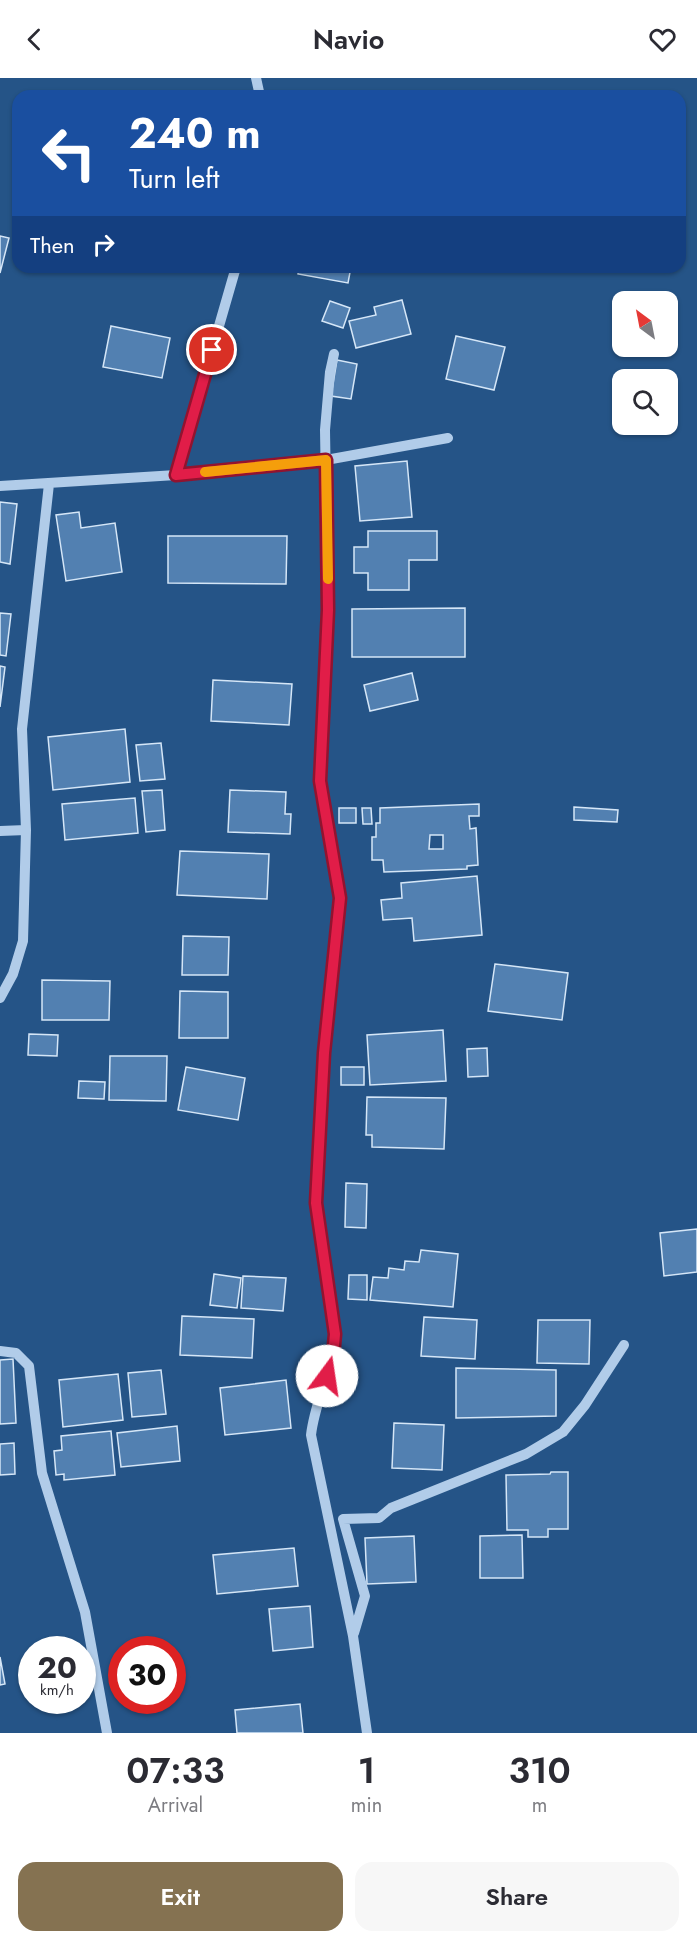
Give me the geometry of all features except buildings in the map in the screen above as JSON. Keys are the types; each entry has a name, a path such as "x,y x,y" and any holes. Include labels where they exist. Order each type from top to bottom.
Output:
{"street":[{"path":"176,475 234,273"},
{"path":"334,354 330,372 326,460 328,610 320,781 340,898 324,1053 316,1203 335,1334 333,1356 314,1415 311,1436 353,1636 367,1733"},
{"path":"0,486 176,475 326,460 448,438"},
{"path":"0,998 13,974 23,941 26,830 22,729 49,484"},
{"path":"0,831 26,830"},
{"path":"353,1636 365,1596 344,1519 379,1518 391,1508 526,1454 563,1432 585,1406 624,1345"},
{"path":"0,1351 16,1353 29,1366 42,1473 85,1612 107,1733"}],"slow traffic":[{"path":"205,472 326,460 328,579"}],"route":[{"path":"212,350 176,475 326,460 328,610 320,781 340,898 324,1053 316,1203 335,1334 333,1356 327,1376"}]}
